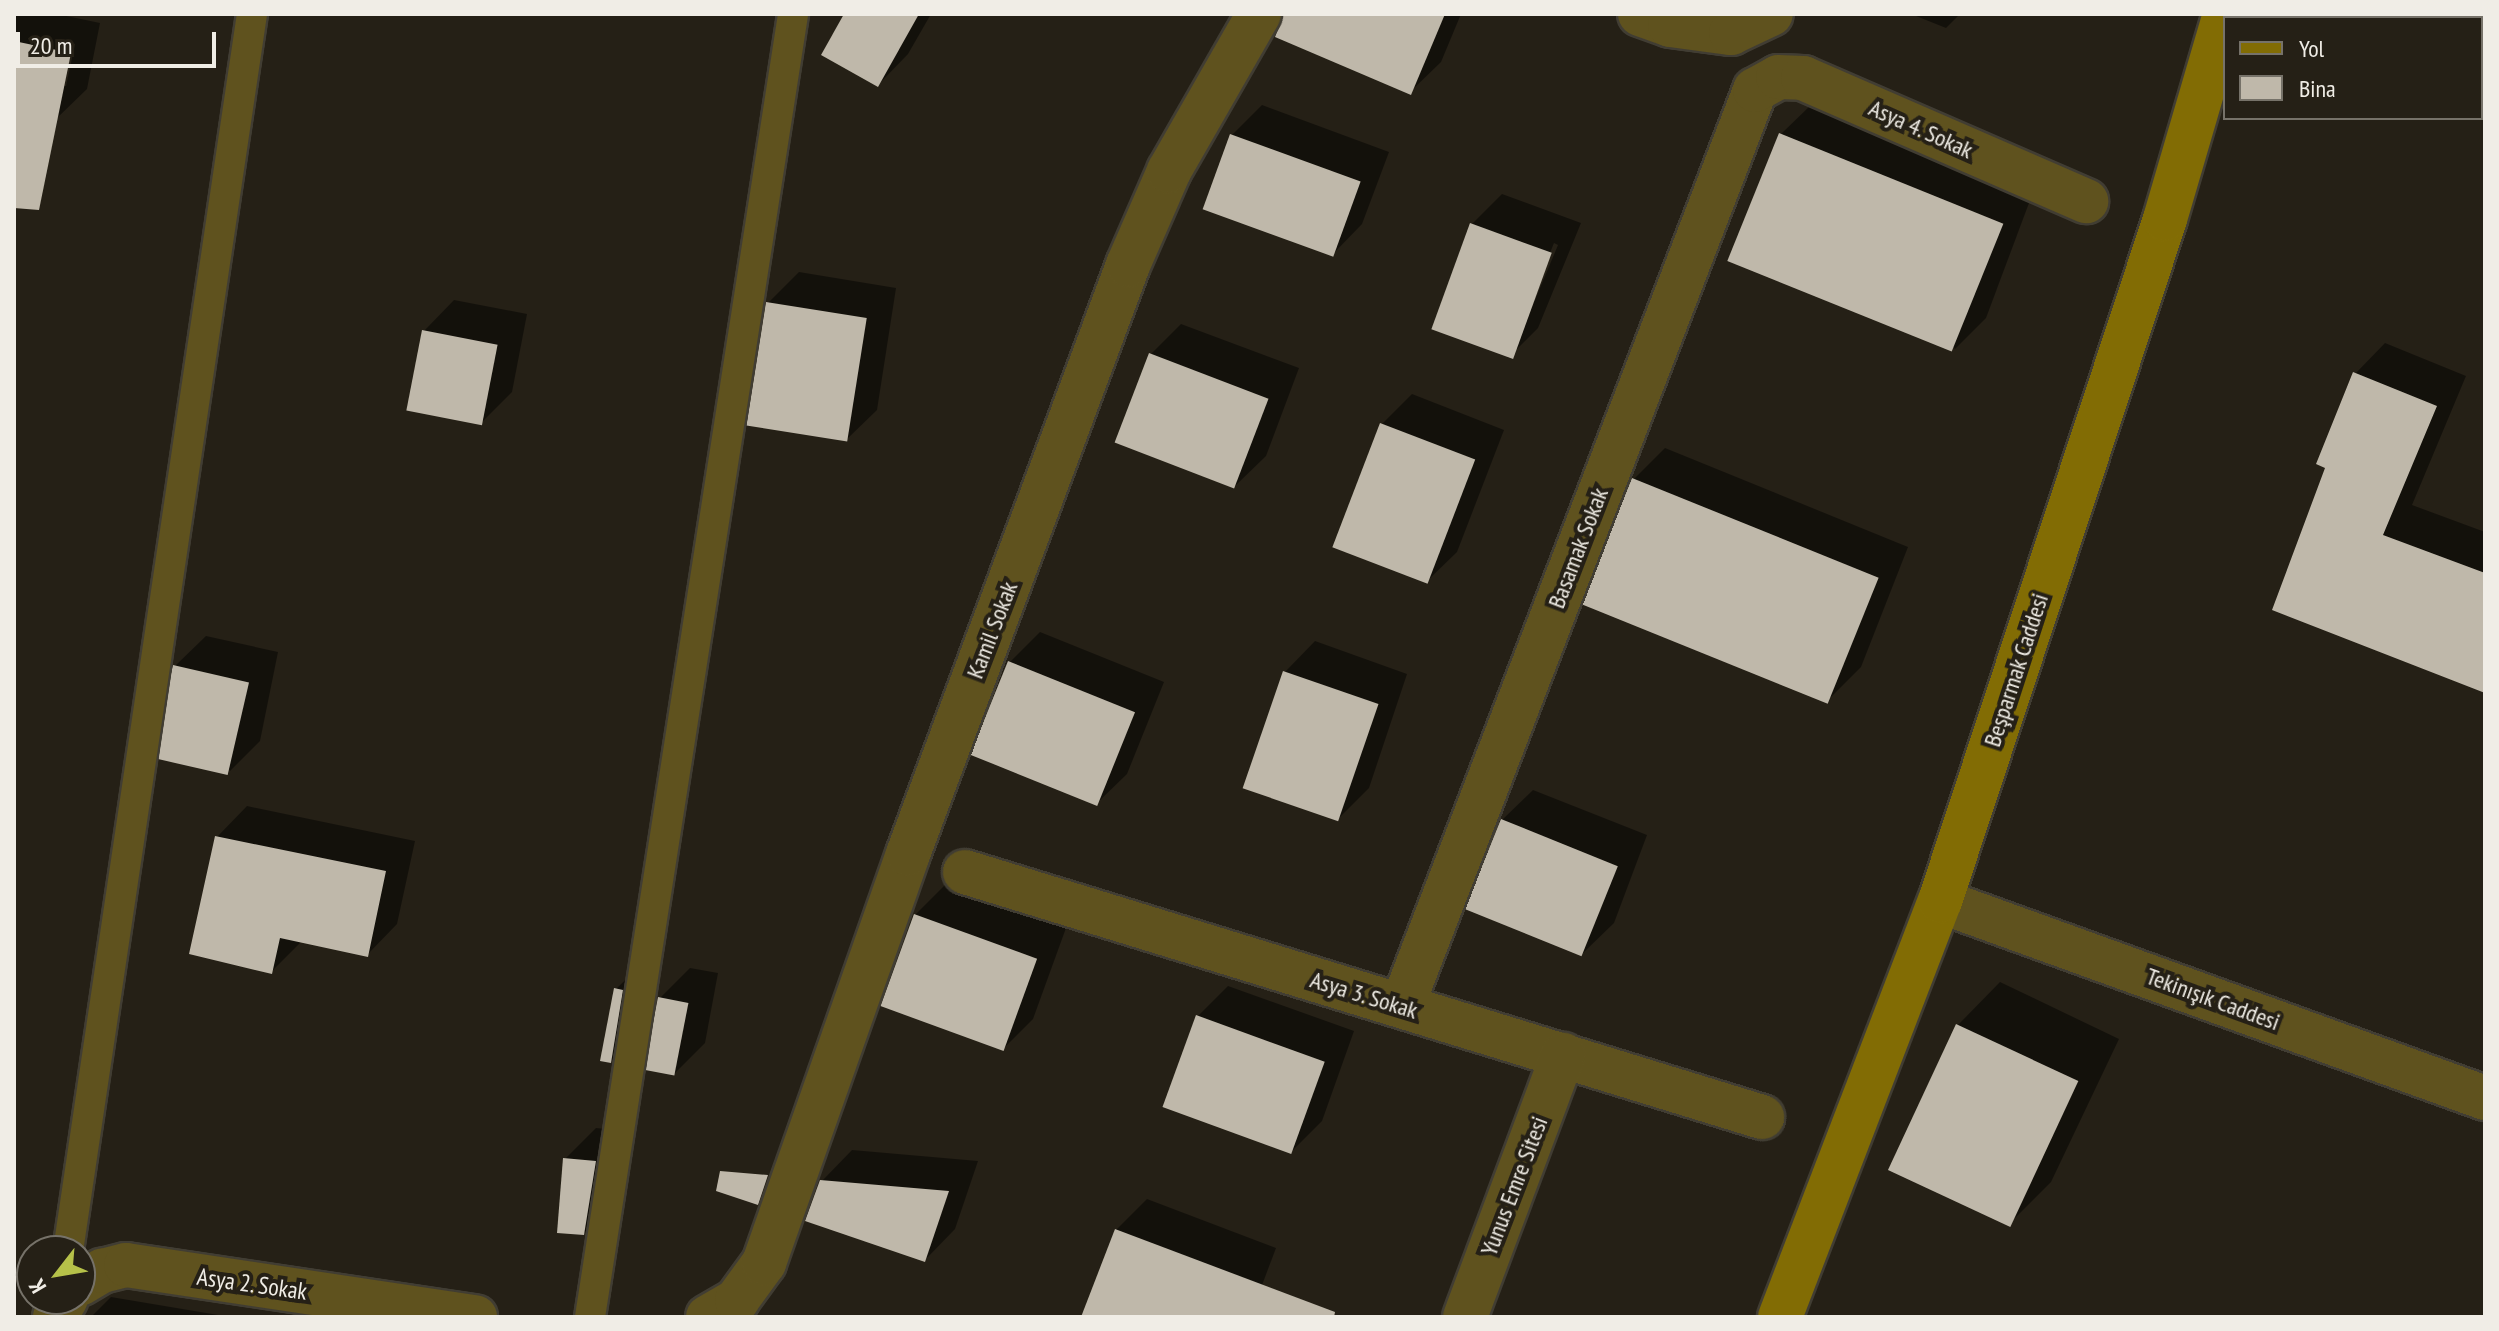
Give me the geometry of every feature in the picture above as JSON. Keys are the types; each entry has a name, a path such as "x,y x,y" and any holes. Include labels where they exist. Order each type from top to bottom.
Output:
{"street":[{"name":"Kamil Sokak","path":"708,1317 737,1300 764,1263 913,839 1128,265 1169,171 1259,14"},
{"path":"1640,14 1670,25 1731,33 1771,14"},
{"name":"Beşparmak Caddesi","path":"1780,1317 1940,901 2165,219 2223,21"},
{"name":"Asya 4. Sokak","path":"1755,90 1778,77 1803,78 2086,201"},
{"name":"Basamak Sokak","path":"1402,1006 1755,90"},
{"name":"Asya 3. Sokak","path":"965,872 1762,1117"},
{"name":"Tekinışık Caddesi","path":"1940,901 2485,1098"},
{"name":"Yunus Emre Sitesi","path":"1465,1317 1563,1055"},
{"name":"Asya 2. Sokak","path":"96,1276 102,1271 126,1265 475,1317"}],"lane":[{"path":"70,1235 252,14"},
{"path":"590,1317 793,14"}],"building":[{"path":"844,14 919,14 878,87 821,55"},
{"path":"1284,14 1445,14 1411,95 1275,37"},
{"path":"14,41 71,53 39,210 14,208"},
{"path":"1779,133 2003,224 1952,352 1727,261"},
{"path":"1230,134 1361,182 1333,257 1203,209"},
{"path":"1470,223 1552,253 1513,359 1431,329"},
{"path":"766,302 867,318 847,441 746,425"},
{"path":"422,330 498,345 482,425 406,410"},
{"path":"1149,353 1268,399 1234,488 1115,443"},
{"path":"2353,372 2437,406 2383,535 2485,573 2485,693 2272,610 2325,468 2316,464"},
{"path":"1380,423 1475,460 1428,584 1332,547"},
{"path":"1632,478 1879,578 1828,704 1581,604"},
{"path":"1008,661 1135,712 1097,806 970,755"},
{"path":"173,665 249,683 228,775 152,758"},
{"path":"1283,671 1378,704 1338,821 1243,788"},
{"path":"1501,819 1618,866 1581,956 1465,909"},
{"path":"215,836 386,871 368,957 280,938 272,974 189,954"},
{"path":"914,914 1037,959 1004,1051 880,1006"},
{"path":"614,988 623,990 611,1063 600,1061"},
{"path":"658,997 688,1003 674,1076 644,1070"},
{"path":"1196,1015 1325,1062 1291,1154 1162,1107"},
{"path":"1956,1024 2078,1081 2010,1227 1888,1170"},
{"path":"563,1158 596,1161 584,1235 557,1233"},
{"path":"720,1171 768,1175 758,1205 716,1191"},
{"path":"820,1180 949,1191 925,1262 805,1221"},
{"path":"1115,1229 1335,1312 1334,1317 1081,1317"}]}
